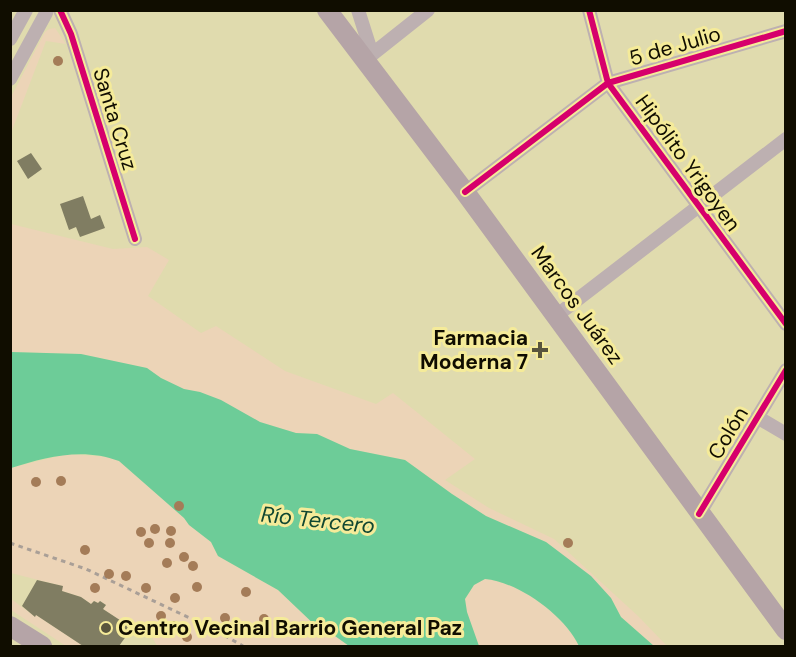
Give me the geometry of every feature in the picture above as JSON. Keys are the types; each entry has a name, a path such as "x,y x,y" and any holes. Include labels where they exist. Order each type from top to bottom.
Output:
{"main road":[{"name":"Marcos Juárez","path":"327,10 368,57 699,514 786,630"},
{"path":"10,626 42,646"}],"street":[{"path":"10,39 26,10"},
{"path":"358,10 368,57 428,10"},
{"name":"Hipólito Yrigoyen","path":"589,10 608,83 786,324"},
{"path":"10,79 50,11"},
{"name":"Santa Cruz","path":"50,11 71,34 135,239"},
{"name":"5 de Julio","path":"465,192 608,83 786,31"},
{"path":"556,316 786,139"},
{"name":"Colón","path":"699,514 786,370"},
{"path":"757,417 786,434"}],"path":[{"path":"10,543 86,569 213,629 243,646"}],"shaded area":[{"path":"55,28 66,44 46,41 11,133 11,97 45,32"},
{"path":"11,224 113,249 147,247 169,260 148,296 201,333 216,326 285,371 376,404 393,393 475,459 445,480 489,508 554,539 638,616 667,646 654,646 621,617 611,598 546,542 486,516 405,460 350,449 317,434 296,433 260,422 200,392 184,390 146,368 81,354 11,352"},
{"path":"67,454 108,457 119,461 211,542 218,556 278,590 319,629 349,646 157,646 151,635 135,624 132,628 103,609 106,605 100,601 98,603 94,601 91,604 81,597 62,591 62,586 11,573 10,468"},
{"path":"485,579 512,587 540,602 563,623 579,646 479,646 466,612 465,599 474,585"},
{"path":"10,598 34,616 36,615 83,646 66,646 11,610"}],"water":[{"name":"Río Tercero","path":"11,352 81,354 147,368 184,389 221,400 260,422 296,433 317,434 350,449 405,460 486,516 546,542 591,576 611,598 621,617 654,646 579,646 563,623 540,602 512,587 485,579 474,585 465,599 479,646 349,646 319,629 278,590 218,556 211,542 119,461 78,454 51,457 11,468"}],"building":[{"path":"31,153 42,169 28,179 17,161"},
{"path":"83,196 91,219 100,215 105,228 80,237 76,227 69,230 60,204"},
{"path":"37,580 63,586 62,591 81,597 91,604 94,601 98,603 100,601 106,605 103,609 132,628 119,646 83,646 36,615 35,617 22,606"}],"cycle path":[{"path":"60,10 71,34 135,239"},
{"path":"589,10 608,83 786,324"},
{"path":"465,192 608,83 786,31"},
{"path":"699,514 786,370"}],"place":[{"name":"Farmacia Moderna 7","path":"540,350"},
{"name":"Centro Vecinal Barrio General Paz","path":"106,628"}]}
